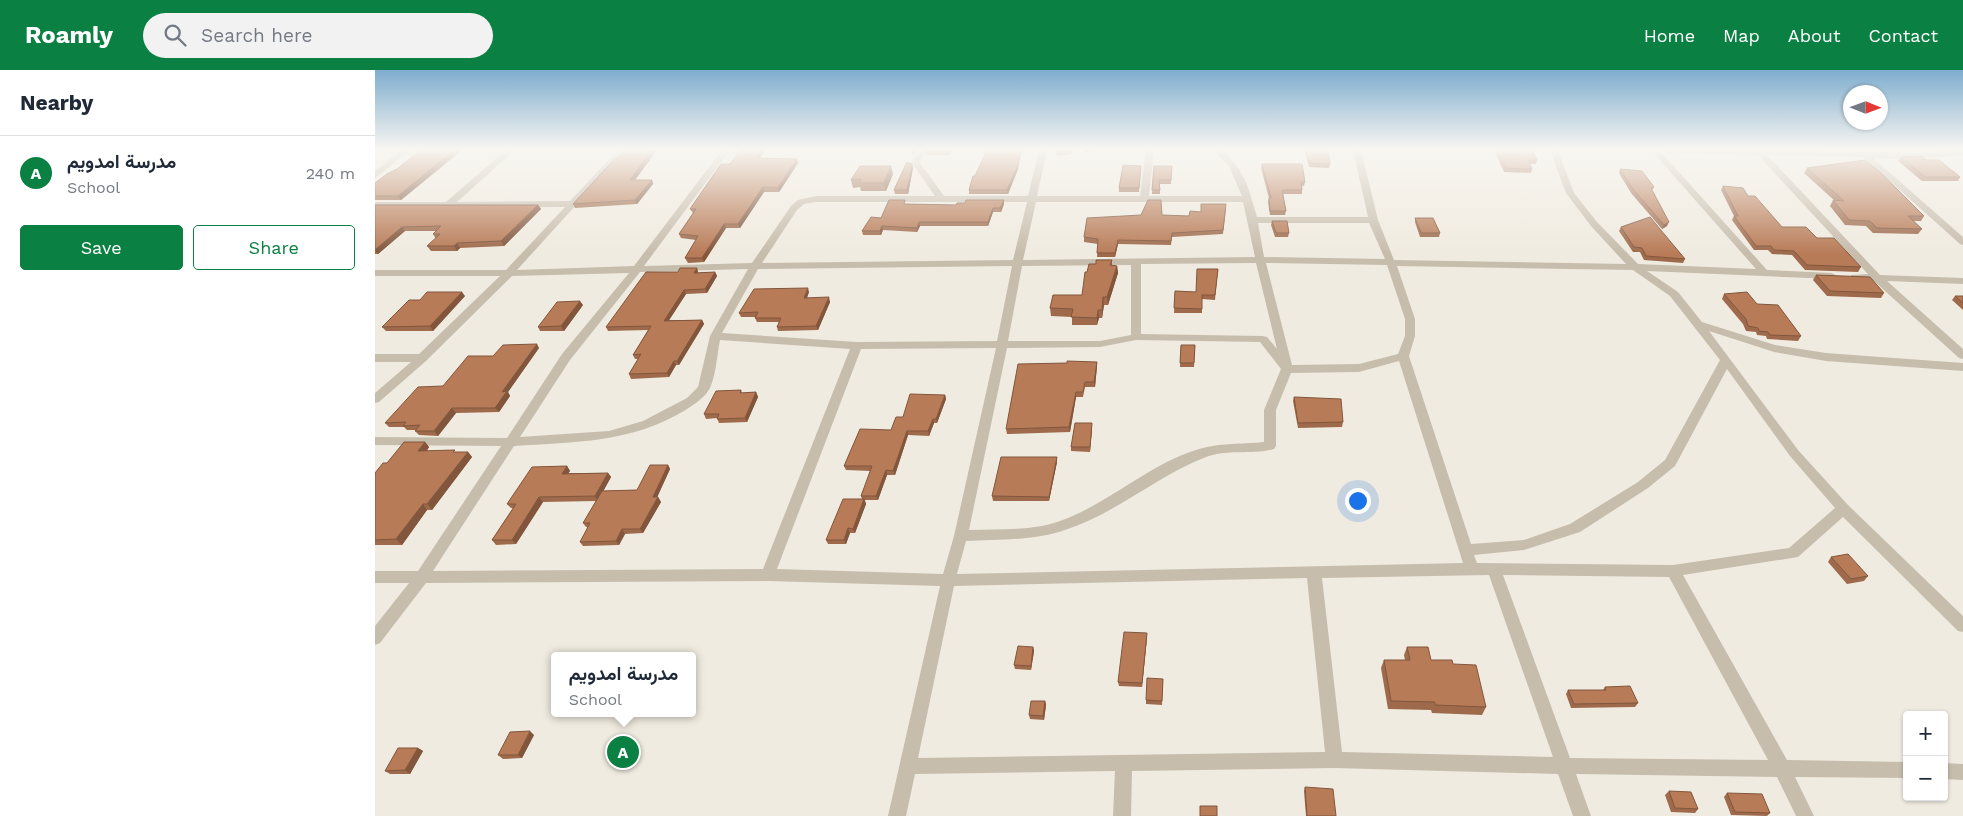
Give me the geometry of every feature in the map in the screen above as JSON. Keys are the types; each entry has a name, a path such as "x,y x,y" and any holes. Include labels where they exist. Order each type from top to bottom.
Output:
{"street":[{"path":"449,204 471,185"},
{"path":"375,399 422,358 509,273 590,185"},
{"path":"375,638 421,578 566,357 638,268 700,185"},
{"path":"931,185 941,199"},
{"path":"897,816 948,580 961,536 1002,345 1017,264 1035,185"},
{"path":"1144,199 1146,185"},
{"path":"961,536 1035,532 1062,526 1091,513 1176,464 1208,451 1270,446 1270,410 1287,369 1276,318 1260,260 1253,220 1243,185"},
{"path":"1365,185 1373,220 1391,263 1410,319 1410,336 1403,356 1472,570"},
{"path":"1567,185 1570,193 1594,224 1635,267 1674,294 1726,360 1793,453 1843,509 1963,626"},
{"path":"1686,185 1765,274"},
{"path":"1790,185 1877,278 1963,355"},
{"path":"1899,185 1963,242"},
{"path":"375,441 509,442 609,435 647,424 671,413 691,401 704,388 715,336 755,266 794,208 801,202 815,199 1246,199"},
{"path":"375,205 573,204"},
{"path":"1253,220 1373,220"},
{"path":"375,273 509,273 638,268 1260,260 1635,267 1963,281"},
{"path":"1136,262 1136,336"},
{"path":"1697,324 1774,348 1826,357 1963,367"},
{"path":"715,336 857,346 1100,344 1136,336 1263,339 1287,369"},
{"path":"768,575 857,346"},
{"path":"1287,369 1350,370 1382,365 1403,356"},
{"path":"375,358 422,358"},
{"path":"1465,550 1524,545 1575,528 1643,485 1670,463 1726,360"},
{"path":"375,577 768,575 948,580 1472,570 1673,571 1793,553 1843,509"},
{"path":"1494,570 1582,816"},
{"path":"1673,571 1781,767 1805,816"},
{"path":"1314,573 1335,760"},
{"path":"908,766 1335,760 1565,766 1903,770"},
{"path":"1122,816 1124,763"},
{"path":"1948,771 1963,772"}],"building":[{"path":"375,185 412,185 398,196 375,196"},
{"path":"591,185 648,185 635,200 573,204"},
{"path":"707,185 780,185 778,188 763,187 738,224 724,224 702,258 685,258 698,236 679,234 696,209 690,209"},
{"path":"896,185 908,185 907,190 894,190"},
{"path":"970,185 1009,185 1007,190 969,190"},
{"path":"1120,185 1139,185 1139,188 1119,188"},
{"path":"1152,185 1159,185 1160,190 1152,190"},
{"path":"1268,185 1301,185 1302,190 1282,190 1286,211 1270,211 1269,198 1271,198"},
{"path":"1630,185 1652,185 1654,187 1651,188 1669,222 1664,225"},
{"path":"1826,185 1893,185 1924,216 1908,216 1922,229 1877,228 1870,221 1849,220 1833,200 1844,201"},
{"path":"1723,186 1743,188 1748,196 1755,196 1782,227 1806,227 1817,238 1834,238 1861,267 1807,265 1794,251 1774,250 1771,246 1756,246 1734,216 1738,216"},
{"path":"889,200 905,200 904,204 956,205 957,203 965,203 966,200 1004,200 1000,208 993,208 988,222 919,222 917,228 882,226 880,231 862,231 871,217 881,218"},
{"path":"1148,200 1161,200 1162,215 1189,216 1190,211 1201,212 1201,204 1226,204 1223,230 1172,233 1171,241 1118,240 1115,253 1097,253 1098,239 1084,237 1087,218 1141,215"},
{"path":"375,205 538,205 501,241 457,243 454,246 427,246 440,234 433,234 441,226 402,227 375,250"},
{"path":"1650,217 1685,259 1646,256 1642,248 1634,247 1621,227"},
{"path":"1415,218 1433,218 1440,233 1421,233"},
{"path":"1272,221 1287,221 1289,233 1276,233"},
{"path":"1096,260 1112,260 1110,265 1117,266 1107,297 1103,297 1102,310 1098,310 1097,318 1071,317 1073,309 1050,308 1053,295 1082,295 1085,272 1087,272 1089,264 1096,264"},
{"path":"680,268 697,268 694,273 715,272 705,289 684,290 664,321 702,320 677,361 674,361 667,373 629,374 641,354 633,355 651,326 606,327 646,272 678,272"},
{"path":"1197,269 1218,269 1215,295 1202,295 1202,309 1174,308 1175,291 1196,292"},
{"path":"1816,275 1870,277 1884,293 1830,291"},
{"path":"808,288 804,298 829,297 816,326 777,327 781,318 755,318 758,312 739,313 754,289"},
{"path":"427,292 462,292 430,326 382,327 409,300 420,300"},
{"path":"1747,292 1757,304 1778,305 1801,336 1770,335 1768,332 1759,331 1758,328 1748,326 1746,319 1724,294"},
{"path":"1955,296 1963,296 1963,303"},
{"path":"580,301 561,326 538,327 557,302"},
{"path":"537,344 502,392 507,391 495,408 452,408 434,431 415,431 420,425 403,426 406,422 385,423 418,387 443,386 468,356 493,356 503,345"},
{"path":"1181,345 1195,345 1194,363 1180,363"},
{"path":"1067,361 1097,362 1094,382 1085,382 1083,392 1076,392 1069,427 1006,429 1018,364 1067,363"},
{"path":"741,390 740,393 756,392 745,418 717,419 719,414 704,414 716,391"},
{"path":"910,394 945,395 936,419 933,419 928,431 907,431 893,471 886,470 876,496 861,496 872,466 844,466 860,429 891,430 896,417 903,417"},
{"path":"1294,397 1341,399 1343,422 1298,423"},
{"path":"1075,423 1092,423 1090,447 1071,447"},
{"path":"404,442 425,442 418,451 455,450 453,452 468,452 427,504 423,504 396,539 375,540 375,473 383,463 387,463"},
{"path":"1001,457 1057,457 1049,497 992,496"},
{"path":"650,465 668,465 653,497 658,497 640,529 622,529 616,541 580,542 590,523 583,523 602,491 637,490"},
{"path":"567,466 562,474 608,473 595,496 539,497 512,540 492,540 516,504 507,504 532,467"},
{"path":"843,499 864,499 853,529 848,528 844,540 826,540"},
{"path":"1848,554 1868,576 1851,579 1831,557"},
{"path":"1124,632 1147,633 1142,683 1118,682"},
{"path":"1018,646 1033,647 1031,666 1014,665"},
{"path":"1407,647 1428,647 1431,660 1452,660 1453,664 1476,665 1486,707 1435,705 1435,702 1391,701 1384,660 1410,660"},
{"path":"1147,678 1163,679 1162,701 1146,700"},
{"path":"1630,686 1638,703 1574,704 1568,690 1606,690 1605,687"},
{"path":"1031,701 1045,701 1043,716 1029,715"},
{"path":"530,731 518,755 498,755 510,732"},
{"path":"398,748 418,748 405,770 385,771"},
{"path":"1305,787 1333,789 1336,816 1307,816"},
{"path":"1669,791 1691,792 1698,809 1675,808"},
{"path":"1727,793 1762,794 1770,813 1735,812"},
{"path":"1200,806 1217,806 1217,816 1200,816"}],"place":[{"name":"مدرسة امدويم","path":"623,752"}]}
